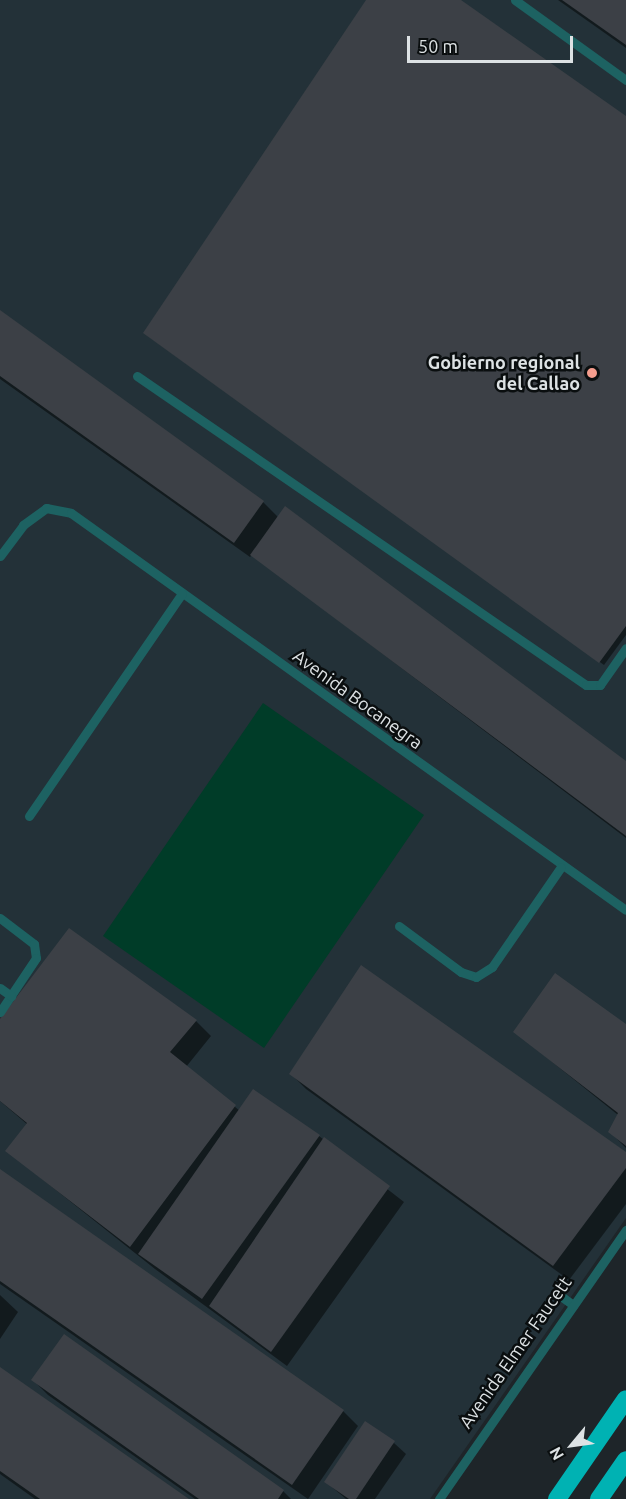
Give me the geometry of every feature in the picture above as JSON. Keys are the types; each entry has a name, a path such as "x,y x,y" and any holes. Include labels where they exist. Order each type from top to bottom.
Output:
{"highway":[{"path":"557,1499 626,1399"},
{"path":"598,1499 626,1460"}],"lane":[{"path":"515,0 626,80"},
{"path":"137,376 586,685 600,685 626,648"},
{"name":"Avenida Bocanegra","path":"0,556 23,525 46,508 71,513 561,867 626,910"},
{"path":"29,816 182,593"},
{"path":"399,926 461,972 476,977 492,967 561,867"},
{"path":"0,918 34,944 36,958 0,1012"},
{"path":"0,988 11,996"},
{"name":"Avenida Elmer Faucett","path":"439,1499 626,1230"},
{"path":"558,1294 573,1305"}],"shaded area":[{"path":"0,0 626,0 626,1218 430,1499 0,1499"}],"green space":[{"path":"263,703 424,815 264,1048 103,936"}],"building":[{"path":"366,0 461,0 626,116 626,626 599,663 143,333"},
{"path":"562,0 626,0 626,45"},
{"path":"0,310 264,501 234,543 0,376"},
{"path":"285,506 626,761 626,836 250,555"},
{"path":"69,928 197,1020 170,1052 236,1105 130,1247 5,1151 27,1123 0,1101 0,1019"},
{"path":"361,965 626,1152 626,1168 553,1266 289,1074"},
{"path":"555,973 626,1024 626,1146 608,1132 618,1113 513,1032"},
{"path":"253,1089 320,1135 202,1299 138,1254"},
{"path":"324,1137 390,1186 271,1352 209,1306"},
{"path":"0,1169 344,1410 292,1485 0,1281"},
{"path":"64,1334 284,1490 278,1499 199,1499 31,1380"},
{"path":"0,1367 189,1499 40,1499 0,1471"},
{"path":"365,1421 395,1441 356,1499 349,1499 324,1482"}],"place":[{"name":"Gobierno regional del Callao","path":"592,373"}]}
